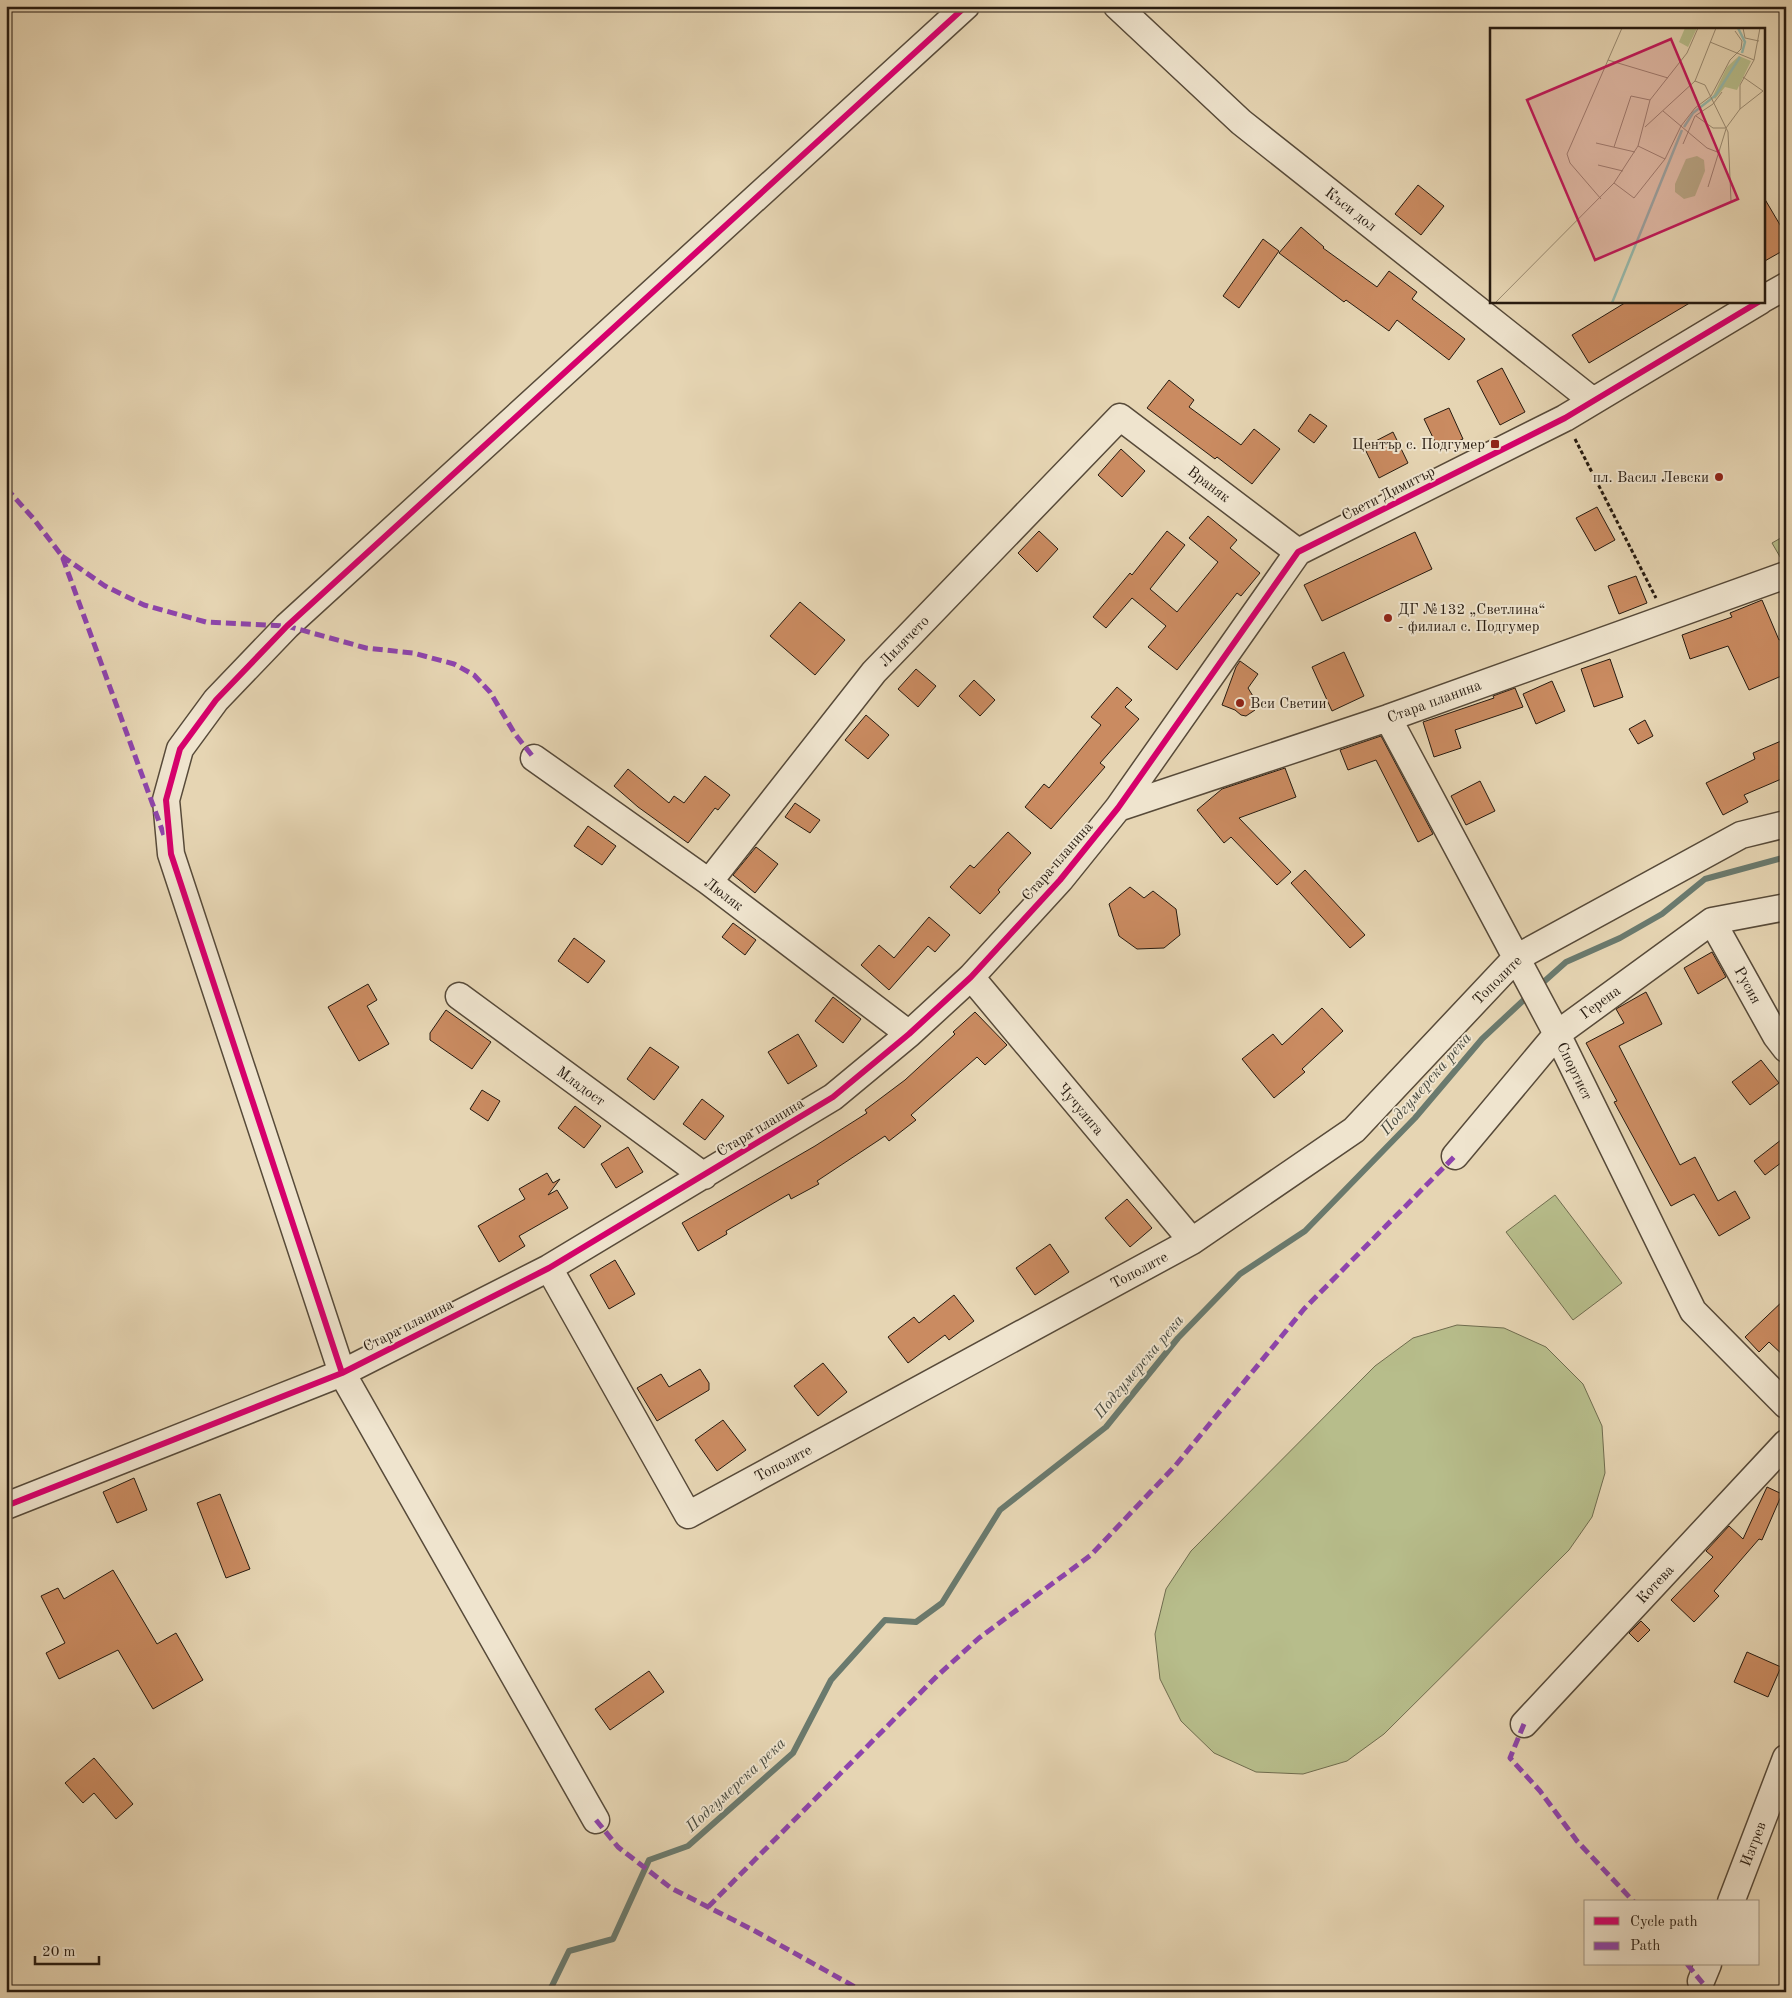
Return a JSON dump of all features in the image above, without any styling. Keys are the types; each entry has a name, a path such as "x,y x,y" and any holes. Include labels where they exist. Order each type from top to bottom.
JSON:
{"street":[{"path":"596,1820 342,1373 171,854 166,800 180,749 216,700 287,626 966,6"},
{"name":"Къси дол","path":"1117,6 1241,122 1593,401"},
{"path":"1764,298 1786,286"},
{"name":"Свети Димитър","path":"1118,808 1298,552 1564,418 1758,302"},
{"name":"Враняк","path":"1120,416 1298,552"},
{"name":"Лилячето","path":"709,882 874,672 1120,416"},
{"name":"Стара планина","path":"6,1506 342,1373 548,1268 833,1098 910,1034 971,977 1060,880 1118,808 1388,718 1786,575"},
{"name":"Спортист","path":"1388,718 1557,1034 1693,1311 1786,1406"},
{"name":"Люляк","path":"534,758 709,882 910,1034"},
{"name":"Тополите","path":"548,1268 688,1514 1192,1241 1354,1130 1516,958 1742,835 1786,824"},
{"name":"Герена","path":"1455,1156 1557,1034 1712,921 1786,907"},
{"name":"Русия","path":"1712,921 1776,1036 1786,1049"},
{"name":"Чучулига","path":"971,977 1192,1241"},
{"name":"Младост","path":"459,996 704,1176"},
{"name":"Котева","path":"1524,1724 1786,1443"},
{"name":"Изгрев","path":"1732,1900 1786,1758"}],"path":[{"path":"1564,418 1666,617"}],"green space":[{"path":"1786,535 1786,560 1783,562 1772,543"},
{"path":"1555,1195 1622,1283 1573,1320 1506,1232"},
{"path":"1457,1325 1504,1328 1546,1347 1583,1384 1602,1426 1605,1473 1592,1517 1569,1550 1384,1734 1347,1761 1303,1774 1256,1772 1214,1753 1181,1721 1160,1679 1155,1634 1166,1589 1191,1551 1375,1366 1413,1338"}],"building":[{"path":"1418,185 1444,206 1421,235 1395,214"},
{"path":"1764,198 1786,235 1786,249 1764,261"},
{"path":"1301,227 1323,248 1377,287 1389,271 1417,292 1412,299 1465,339 1449,360 1397,320 1389,331 1346,300 1344,302 1279,253"},
{"path":"1263,239 1279,251 1239,308 1223,296"},
{"path":"1626,302 1691,302 1589,363 1572,335"},
{"path":"1502,368 1525,412 1500,425 1477,381"},
{"path":"1169,380 1194,400 1189,407 1241,445 1254,429 1280,449 1252,484 1147,408"},
{"path":"1449,408 1463,439 1439,450 1424,419"},
{"path":"1310,414 1327,426 1314,443 1298,431"},
{"path":"1393,432 1408,463 1379,478 1364,447"},
{"path":"1121,449 1145,471 1122,497 1098,475"},
{"path":"1597,507 1615,540 1595,551 1576,518"},
{"path":"1208,516 1237,540 1230,548 1260,573 1241,596 1237,593 1177,670 1148,647 1166,626 1132,598 1106,628 1093,617 1130,573 1132,575 1167,531 1185,545 1150,589 1177,612 1218,562 1189,538"},
{"path":"1039,531 1058,549 1037,572 1018,553"},
{"path":"1415,532 1432,569 1322,621 1304,585"},
{"path":"1636,576 1647,603 1619,614 1608,586"},
{"path":"1762,600 1779,640 1786,637 1786,674 1749,690 1728,646 1690,659 1682,635 1732,617 1730,613"},
{"path":"800,602 845,640 815,675 770,636"},
{"path":"1344,652 1364,696 1332,711 1312,667"},
{"path":"1610,659 1623,697 1594,707 1581,669"},
{"path":"1240,661 1258,674 1248,688 1256,701 1255,710 1246,716 1222,705"},
{"path":"916,669 936,686 918,707 898,689"},
{"path":"974,680 995,700 980,716 959,696"},
{"path":"1552,681 1565,711 1536,724 1523,694"},
{"path":"1117,687 1132,700 1125,707 1139,719 1100,763 1105,767 1051,829 1025,807 1044,784 1049,788 1101,725 1091,717"},
{"path":"1515,688 1523,707 1455,730 1461,748 1434,757 1423,722 1494,698 1493,696"},
{"path":"866,715 889,735 868,759 845,740"},
{"path":"1645,720 1653,736 1638,744 1629,729"},
{"path":"1381,736 1433,834 1418,842 1376,760 1348,770 1340,750"},
{"path":"1781,741 1786,751 1786,777 1744,795 1748,802 1723,815 1706,783 1755,759 1753,753"},
{"path":"1285,768 1296,797 1239,818 1291,872 1277,885 1231,837 1224,843 1197,810 1222,789"},
{"path":"628,769 669,803 674,796 684,803 705,776 730,795 718,810 715,808 688,843 638,807 614,786"},
{"path":"1480,781 1495,811 1466,825 1451,796"},
{"path":"795,803 820,820 810,833 785,817"},
{"path":"588,826 616,846 602,865 574,846"},
{"path":"1008,832 1031,853 998,890 1000,892 980,914 950,887 970,865 974,868"},
{"path":"756,847 778,864 755,893 733,875"},
{"path":"1305,870 1365,935 1350,948 1291,883"},
{"path":"1130,887 1144,898 1153,891 1176,909 1180,935 1164,948 1137,949 1119,936 1109,904"},
{"path":"929,917 950,935 935,952 928,946 889,990 861,965 879,945 894,958"},
{"path":"733,923 756,940 745,955 722,937"},
{"path":"574,938 605,961 588,983 558,961"},
{"path":"1712,952 1726,977 1698,994 1684,968"},
{"path":"368,984 377,1000 367,1006 389,1044 359,1061 328,1007"},
{"path":"1646,992 1662,1024 1619,1046 1680,1165 1695,1157 1718,1201 1735,1191 1750,1218 1719,1236 1694,1194 1671,1206 1614,1102 1617,1101 1586,1043 1624,1023 1616,1009"},
{"path":"833,997 861,1019 843,1043 815,1021"},
{"path":"1322,1008 1343,1031 1302,1069 1305,1072 1274,1098 1242,1059 1273,1034 1282,1045"},
{"path":"446,1010 491,1042 472,1069 430,1040 430,1033"},
{"path":"975,1012 1007,1045 985,1065 977,1057 911,1115 916,1120 889,1141 885,1136 817,1181 819,1184 791,1199 789,1194 726,1231 727,1234 698,1251 682,1223 815,1146 867,1113 865,1110 905,1080 955,1034 953,1032"},
{"path":"798,1034 817,1066 788,1084 768,1052"},
{"path":"650,1047 679,1067 654,1100 627,1079"},
{"path":"1761,1060 1779,1083 1750,1105 1732,1082"},
{"path":"482,1090 500,1101 488,1121 470,1109"},
{"path":"702,1099 724,1116 705,1140 683,1124"},
{"path":"575,1106 601,1126 584,1148 558,1128"},
{"path":"1786,1136 1786,1159 1765,1175 1754,1161"},
{"path":"628,1147 643,1172 616,1188 601,1164"},
{"path":"547,1173 553,1183 560,1179 548,1195 557,1190 568,1208 519,1236 525,1246 499,1262 478,1226 525,1199 519,1189"},
{"path":"1127,1199 1152,1228 1130,1247 1105,1218"},
{"path":"1050,1244 1069,1272 1035,1295 1016,1268"},
{"path":"615,1260 635,1294 609,1309 590,1275"},
{"path":"954,1295 974,1321 949,1340 945,1335 908,1363 888,1337 914,1317 919,1323"},
{"path":"1786,1298 1786,1358 1769,1342 1759,1352 1745,1337"},
{"path":"823,1363 847,1392 818,1416 794,1386"},
{"path":"700,1369 709,1383 709,1390 657,1421 637,1388 661,1374 669,1387"},
{"path":"723,1420 746,1450 717,1471 695,1440"},
{"path":"134,1478 147,1510 117,1523 103,1492"},
{"path":"1767,1487 1782,1494 1762,1540 1759,1539 1714,1591 1719,1596 1694,1622 1671,1600 1713,1557 1706,1551 1729,1526 1743,1539"},
{"path":"220,1494 250,1569 226,1578 197,1503"},
{"path":"113,1570 157,1644 176,1633 203,1680 153,1709 118,1650 59,1679 46,1653 65,1643 41,1596 58,1588 64,1599"},
{"path":"1641,1621 1650,1630 1638,1642 1629,1633"},
{"path":"1747,1652 1781,1667 1768,1697 1734,1682"},
{"path":"649,1671 664,1692 610,1730 595,1709"},
{"path":"94,1758 133,1804 116,1819 94,1793 83,1803 65,1783"}],"waterway":[{"name":"Подгумерска река","path":"1538,987 1566,962 1620,938 1662,914 1705,879 1786,857"},
{"name":"Подгумерска река","path":"549,1992 569,1951 613,1939 649,1860 688,1846 793,1753 831,1680 885,1620 916,1622 942,1603 1000,1510 1106,1427 1178,1338 1240,1274 1305,1231 1415,1118 1482,1039 1529,995"}],"marked path":[{"path":"6,488 33,518 62,556 165,838"},
{"path":"62,556 105,586 144,605 206,622 287,626 366,648 413,653 454,664 474,675 490,692 515,734 534,758"},
{"path":"708,1907 937,1676 979,1638 1091,1555 1175,1466 1304,1309 1455,1156"},
{"path":"1524,1724 1510,1758 1540,1791 1577,1841 1632,1900"},
{"path":"596,1820 618,1847 671,1888 755,1931 864,1992"},
{"path":"1689,1966 1710,1992"}],"cycle path":[{"path":"342,1373 171,854 166,800 180,749 216,700 287,626 966,6"},
{"path":"6,1506 342,1373 549,1268 833,1097 909,1034 971,977 1060,880 1118,808 1298,552 1565,418 1758,302"}],"place":[{"name":"Център с. Подгумер","path":"1495,444"},
{"name":"пл. Васил Левски","path":"1719,477"},
{"name":"ДГ №132 „Светлина“ - филиал с. Подгумер","path":"1388,618"},
{"name":"Вси Светии","path":"1240,703"}]}
